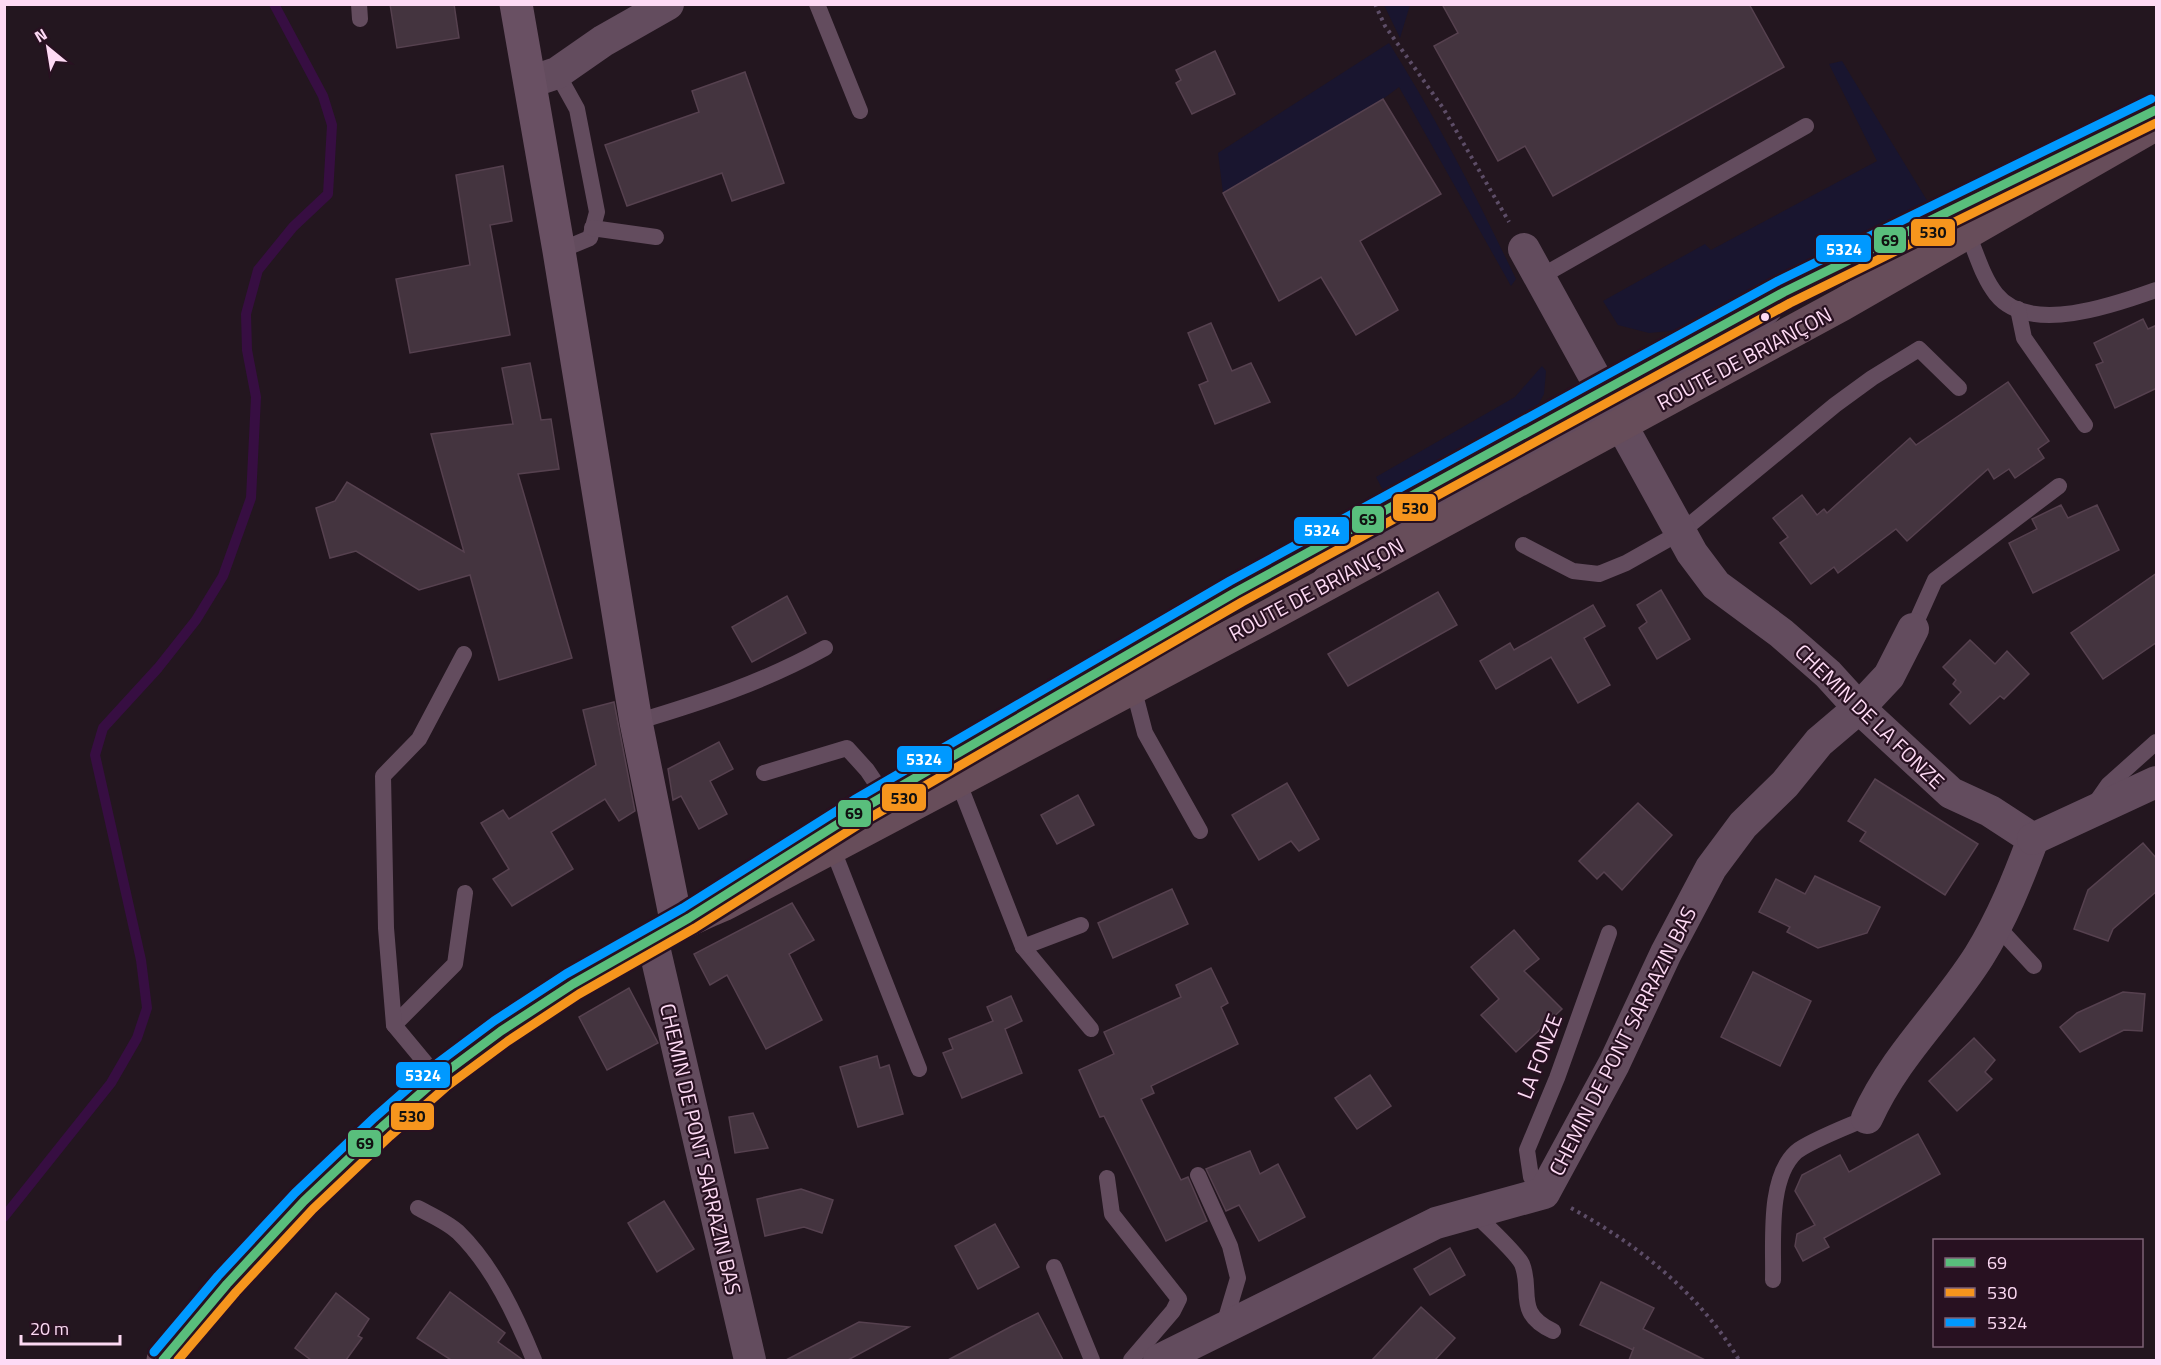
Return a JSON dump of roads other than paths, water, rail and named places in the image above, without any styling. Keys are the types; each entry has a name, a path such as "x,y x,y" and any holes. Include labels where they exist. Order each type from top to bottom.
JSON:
{"main road":[{"name":"ROUTE DE BRIANÇON","path":"1127,674 1236,592 1613,408 1843,304 1962,220 2157,110"},
{"name":"ROUTE DE BRIANÇON","path":"163,1360 227,1284 304,1201 438,1078 501,1031 672,927 1127,674 1322,587 1613,408 1784,292 1962,220 2157,124"}],"street":[{"path":"516,4 544,77 559,251 672,927"},
{"path":"544,77 668,4"},
{"name":"CHEMIN DE LA FONZE","path":"1524,249 1681,532 1716,585 1782,633 1828,674 1859,708 1951,793 1990,811 2033,839"},
{"name":"CHEMIN DE PONT SARRAZIN BAS","path":"1159,1360 1436,1223 1544,1193 1614,1064 1666,953 1711,868 1743,825 1785,784 1819,742 1859,708 1889,676 1913,629"},
{"path":"1867,1118 1894,1067 1978,957 2008,902 2033,839 2157,782"},
{"name":"CHEMIN DE PONT SARRAZIN BAS","path":"672,927 750,1360"}],"lane":[{"path":"817,4 860,111"},
{"path":"544,77 577,109 597,212 590,238 559,251"},
{"path":"1540,277 1806,126"},
{"path":"1962,220 1982,270 1997,296 2018,309 2040,316 2105,308 2157,290"},
{"path":"592,228 656,237"},
{"path":"2018,309 2024,338 2085,425"},
{"path":"1523,545 1573,571 1599,574 1626,563 1681,532 1835,405 1872,378 1919,349 1959,388"},
{"path":"1913,629 1935,580 2059,486"},
{"path":"636,722 722,697 790,667 825,648"},
{"path":"438,1078 394,1025 386,928 383,776 419,739 464,654"},
{"path":"1127,674 1145,733 1200,831"},
{"path":"2086,815 2108,785 2157,742"},
{"path":"764,773 847,748 867,770 889,805"},
{"path":"952,770 1023,947 1091,1029"},
{"path":"828,840 919,1069"},
{"path":"394,1025 455,964 465,893"},
{"path":"1023,947 1081,925"},
{"path":"1996,925 2034,966"},
{"name":"LA FONZE","path":"1544,1193 1531,1177 1527,1150 1557,1078 1609,933"},
{"path":"1773,1280 1775,1195 1788,1162 1798,1150 1867,1118"},
{"path":"1198,1175 1230,1246 1238,1278 1222,1329"},
{"path":"1107,1178 1112,1214 1179,1299 1173,1311 1131,1360"},
{"path":"418,1208 457,1231 488,1270 520,1328 534,1360"},
{"path":"1474,1213 1522,1263 1526,1303 1540,1325 1553,1331"},
{"path":"1054,1268 1092,1360"}],"waterway":[{"path":"4,1217 111,1083 137,1038 147,1008 141,960 95,755 103,728 158,668 196,620 223,576 251,498 256,397 247,350 246,314 258,270 293,227 328,194 332,125 323,96 274,4"}]}
